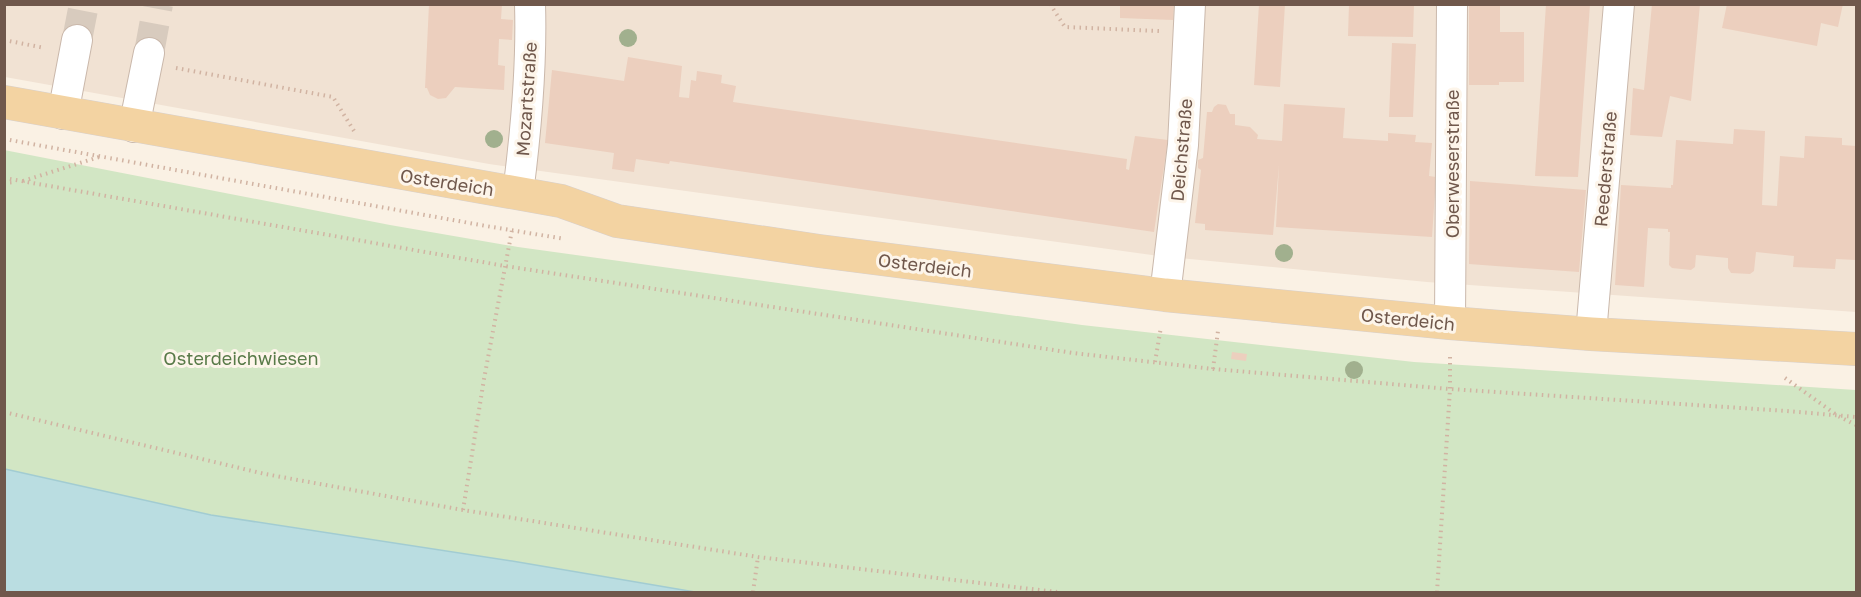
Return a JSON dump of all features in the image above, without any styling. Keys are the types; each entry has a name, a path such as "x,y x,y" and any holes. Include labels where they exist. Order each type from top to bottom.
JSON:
{"main road":[{"name":"Osterdeich","path":"4,102 134,127 561,201 617,221 853,256 1163,309 1450,338 1591,334 1857,349"}],"street":[{"name":"Mozartstraße","path":"518,193 530,50 530,4"},
{"name":"Oberweserstraße","path":"1450,338 1452,4"},
{"name":"Reederstraße","path":"1591,334 1619,4"},
{"name":"Deichstraße","path":"1163,309 1183,145 1189,19"},
{"path":"63,114 77,40"},
{"path":"134,127 148,58"}],"path":[{"path":"1050,4 1065,27 1189,19"},
{"path":"148,58 333,97 353,129 368,168"},
{"path":"4,139 540,235"},
{"path":"4,183 20,181 99,157"},
{"path":"4,178 506,266 1073,352 1214,369 1450,389 1857,417"},
{"path":"463,510 484,379 512,231"},
{"path":"1155,362 1163,309"},
{"path":"1214,369 1217,333"},
{"path":"1437,592 1450,389 1450,338"},
{"path":"1780,374 1838,416 1857,426"},
{"path":"4,412 265,474 463,510 758,557 1057,592"},
{"path":"753,592 758,557"}],"shaded area":[{"path":"4,5 1856,5 1856,312 1427,282 1159,256 489,164 5,77"}],"green space":[{"name":"Osterdeichwiesen","path":"4,150 390,225 518,247 1082,325 1414,362 1856,390 1856,592 695,592 512,561 211,515 5,469"}],"water":[{"path":"5,469 211,515 512,561 695,592 5,592"}],"building":[{"path":"429,4 502,4 501,19 513,20 512,40 499,39 498,65 505,66 504,90 455,87 446,98 438,99 430,95 425,88"},
{"path":"1120,4 1174,4 1173,20 1120,18"},
{"path":"1259,4 1285,4 1280,87 1254,85"},
{"path":"1349,4 1414,4 1413,37 1348,36"},
{"path":"1469,4 1500,4 1500,32 1524,32 1524,82 1469,85"},
{"path":"1546,4 1590,4 1578,177 1535,176"},
{"path":"1652,4 1700,4 1691,101 1670,96 1662,137 1630,135 1633,88 1644,90"},
{"path":"1727,4 1843,4 1838,27 1821,23 1817,46 1722,28"},
{"path":"1392,43 1416,44 1413,117 1389,117"},
{"path":"628,57 682,66 679,97 689,98 691,80 696,81 697,71 722,75 721,83 736,86 733,102 1127,159 1126,169 1129,170 1135,136 1168,140 1154,232 670,161 669,164 636,159 634,172 612,169 614,153 545,143 552,70 624,81"},
{"path":"1218,104 1226,105 1230,114 1235,114 1235,125 1250,127 1258,135 1257,139 1282,141 1284,104 1345,108 1343,138 1388,141 1388,133 1416,135 1415,142 1432,143 1429,176 1436,177 1432,237 1276,227 1279,165 1273,235 1205,230 1205,224 1195,223 1201,170 1198,168 1198,160 1203,158 1207,112 1212,112"},
{"path":"1734,129 1765,131 1762,205 1777,206 1780,156 1804,158 1805,136 1842,138 1842,145 1856,146 1856,260 1836,259 1835,269 1793,267 1794,256 1756,252 1754,271 1750,274 1731,273 1728,268 1728,258 1696,255 1695,267 1691,270 1672,268 1669,265 1670,232 1668,229 1648,228 1644,287 1615,285 1621,185 1671,188 1676,140 1733,144"},
{"path":"1470,181 1586,190 1579,272 1469,264"},
{"path":"1232,352 1247,354 1246,361 1231,359"}],"tunnel":[{"path":"77,40 84,4"},
{"path":"149,53 158,4"}]}
